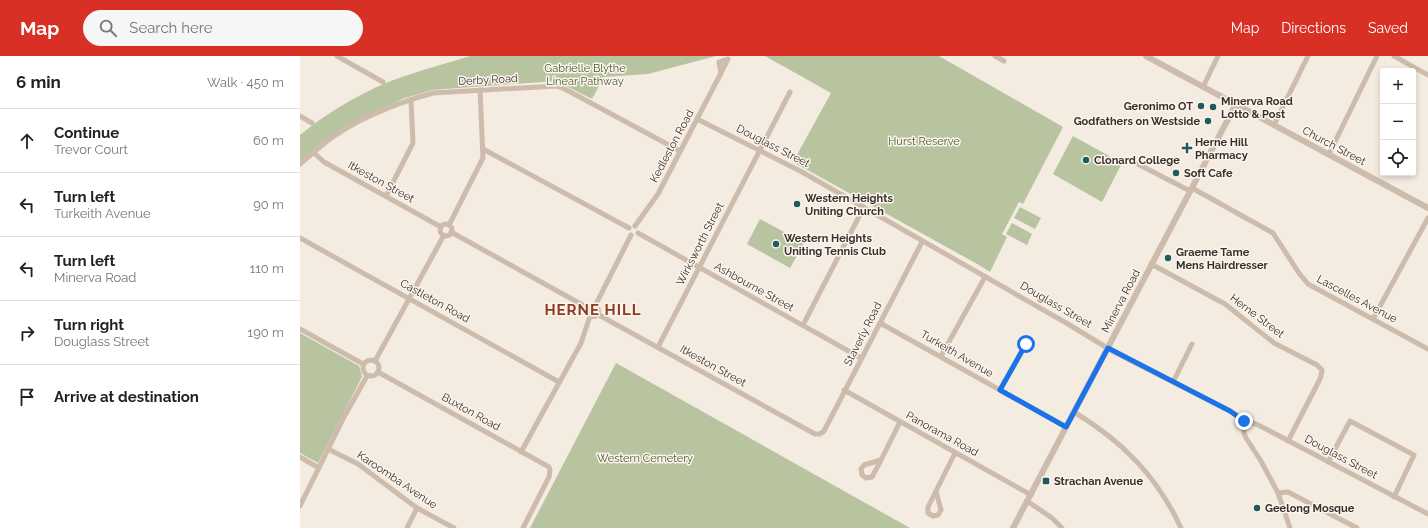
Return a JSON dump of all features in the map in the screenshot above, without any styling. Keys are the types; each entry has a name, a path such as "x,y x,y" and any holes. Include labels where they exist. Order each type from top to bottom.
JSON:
{"street":[{"path":"337,56 384,82"},
{"path":"995,56 1004,61"},
{"name":"Church Street","path":"1146,56 1428,208"},
{"path":"1203,87 1218,56"},
{"path":"1274,125 1308,56"},
{"path":"1329,154 1377,56"},
{"path":"1394,56 1428,75"},
{"name":"Kedleston Road","path":"635,226 658,194 721,73"},
{"name":"Derby Road","path":"300,164 332,138 360,121 404,102 432,93 561,87 680,151"},
{"path":"449,224 483,158 480,90"},
{"name":"Wirksworth Street","path":"658,347 790,92"},
{"path":"386,196 413,143 410,100"},
{"name":"Minerva Road","path":"1013,528 1236,104"},
{"path":"300,116 312,123"},
{"name":"Douglass Street","path":"697,119 760,150 864,207 922,242 985,276 1108,348 1230,411 1244,421 1260,426 1428,514"},
{"path":"483,149 629,228 633,226 638,228 638,233 636,235 631,235"},
{"name":"Itkeston Street","path":"314,152 324,162 441,227"},
{"name":"Lascelles Avenue","path":"1130,160 1191,189 1273,233 1306,283 1428,349"},
{"path":"803,326 864,207"},
{"path":"1373,319 1428,218"},
{"path":"444,235 441,232 441,227 444,224 449,224"},
{"path":"449,224 452,227 451,232"},
{"path":"629,228 628,231 631,235"},
{"path":"444,235 449,235 451,232"},
{"path":"451,232 588,308"},
{"name":"Ashbourne Street","path":"638,233 861,358"},
{"path":"375,361 444,235"},
{"path":"595,306 631,235"},
{"name":"Castleton Road","path":"300,238 559,382"},
{"name":"Staverly Road","path":"820,434 824,431 922,242"},
{"name":"Herne Street","path":"1151,264 1225,304 1274,343 1311,362 1322,370 1319,382 1288,441"},
{"path":"941,356 985,276"},
{"path":"588,308 592,305 595,306"},
{"path":"590,316 597,314 598,308 595,306"},
{"path":"521,452 581,343 590,316 588,313 588,308"},
{"name":"Itkeston Street","path":"597,314 815,434 820,434"},
{"name":"Turkeith Avenue","path":"880,323 1066,427"},
{"path":"300,329 363,364"},
{"path":"1000,390 1026,344"},
{"path":"1173,382 1192,344"},
{"path":"367,376 362,369 363,364 366,361 375,361"},
{"path":"367,376 374,375 378,372 378,364 375,361"},
{"name":"Buxton Road","path":"378,372 546,465 550,470 548,480 523,528"},
{"path":"300,506 328,449 367,376"},
{"name":"Panorama Road","path":"844,390 1031,495"},
{"path":"1074,412 1095,425 1128,452 1164,496 1181,528"},
{"path":"1244,421 1244,433 1246,438 1261,461 1278,493 1290,528"},
{"path":"1328,462 1350,421 1414,455 1394,497"},
{"path":"881,460 900,422"},
{"name":"Karoomba Avenue","path":"328,449 358,464 417,508 454,528"},
{"path":"936,491 955,453"},
{"path":"300,457 319,468"},
{"path":"1278,493 1288,492 1357,528"},
{"path":"1027,501 1052,518 1062,528"},
{"path":"407,528 417,508"}],"green space":[{"name":"Gabrielle Blythe Linear Pathway","path":"470,56 716,56 648,74 604,77 592,99 556,81 432,90 402,99 359,121 321,143 300,161 300,135 341,106 396,79"},
{"name":"Hurst Reserve","path":"765,56 939,56 1063,127 1023,204 1019,202 1002,234 1007,237 990,272 793,162 831,93"},
{"path":"1073,136 1122,163 1102,202 1053,174"},
{"path":"1020,207 1041,218 1035,229 1014,218"},
{"name":"Western Heights Uniting Tennis Club","path":"760,219 804,243 790,268 747,244"},
{"path":"1012,223 1032,234 1027,245 1006,234"},
{"path":"300,333 359,366 362,377 318,463 300,453"},
{"name":"Western Cemetery","path":"616,363 910,528 530,528"}],"place":[{"name":"Geronimo OT","path":"1201,106"},
{"name":"Minerva Road Lotto & Post","path":"1213,107"},
{"name":"Godfathers on Westside","path":"1208,121"},
{"name":"Herne Hill Pharmacy","path":"1187,148"},
{"name":"Clonard College","path":"1086,160"},
{"name":"Soft Cafe","path":"1176,173"},
{"name":"Western Heights Uniting Church","path":"797,204"},
{"name":"Western Heights Uniting Tennis Club","path":"776,244"},
{"name":"Graeme Tame Mens Hairdresser","path":"1168,258"},
{"name":"Strachan Avenue","path":"1046,481"},
{"name":"Geelong Mosque","path":"1257,508"}],"district":[{"name":"HERNE HILL","path":"593,310"}],"route":[{"path":"1026,344 1000,390 1066,427 1108,348 1230,411 1244,421"}]}
